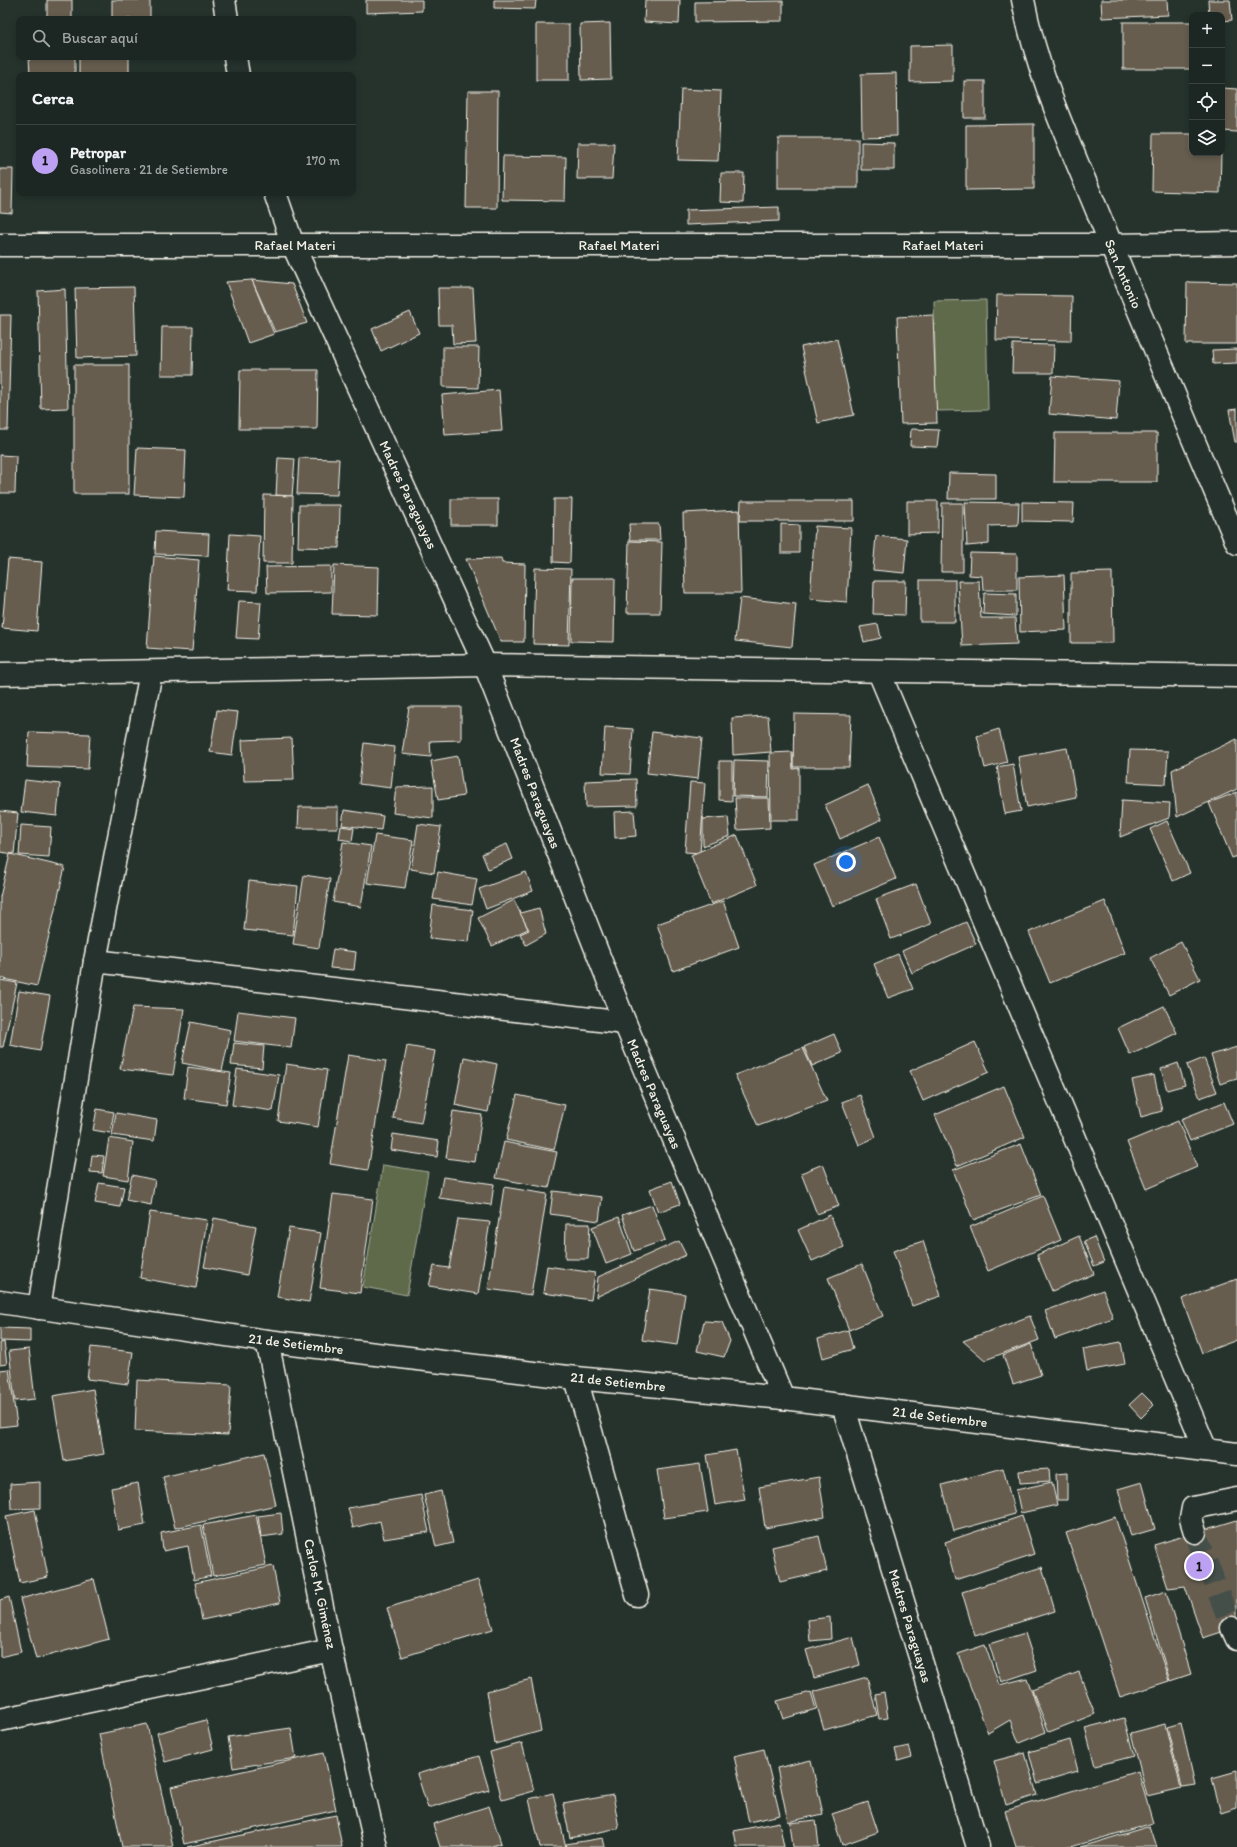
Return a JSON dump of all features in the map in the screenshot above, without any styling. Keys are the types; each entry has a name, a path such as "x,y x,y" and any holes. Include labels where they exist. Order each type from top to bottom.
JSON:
{"street":[{"path":"224,0 227,16"},
{"name":"San Antonio","path":"1023,0 1028,26 1044,80 1111,245 1237,543"},
{"path":"236,60 238,72"},
{"name":"Madres Paraguayas","path":"276,196 293,245 485,665 625,1023 783,1398"},
{"name":"Rafael Materi","path":"0,245 1237,244"},
{"path":"0,674 485,665 879,672 1237,676"},
{"path":"39,1308 95,961 152,672"},
{"path":"879,672 1206,1450"},
{"path":"95,961 625,1023"},
{"name":"21 de Setiembre","path":"0,1302 267,1341 576,1378 783,1398 1237,1454"},
{"name":"Carlos M. Giménez","path":"267,1341 331,1650 376,1847"},
{"path":"576,1378 637,1595"},
{"name":"Madres Paraguayas","path":"843,1405 978,1847"},
{"path":"1194,1532 1190,1519 1193,1508 1237,1499"},
{"path":"0,1720 331,1650"}],"green space":[{"path":"986,300 988,410 936,411 934,301"},
{"path":"383,1165 428,1172 407,1295 363,1287"}],"building":[{"path":"47,0 72,0 72,16 47,16"},
{"path":"112,0 150,0 150,16 112,16"},
{"path":"366,0 422,0 422,11 366,13"},
{"path":"494,0 536,0 535,9 494,8"},
{"path":"645,0 680,0 679,24 644,22"},
{"path":"1101,0 1167,0 1168,15 1102,18"},
{"path":"1208,0 1230,0 1232,20 1225,21 1225,12 1209,12"},
{"path":"783,1 783,21 695,22 695,2"},
{"path":"1123,22 1189,22 1189,69 1123,69"},
{"path":"610,23 611,79 581,80 580,24"},
{"path":"536,24 569,24 569,80 536,80"},
{"path":"953,45 953,81 910,82 910,46"},
{"path":"29,60 75,60 75,72 30,72"},
{"path":"79,60 129,60 129,72 79,72"},
{"path":"896,73 897,136 862,137 861,74"},
{"path":"964,81 985,81 985,118 964,118"},
{"path":"1225,88 1237,89 1237,132 1225,131"},
{"path":"681,89 721,91 718,161 678,160"},
{"path":"468,91 498,91 497,208 466,208"},
{"path":"1034,124 1034,189 966,190 966,125"},
{"path":"1153,134 1189,134 1189,156 1221,156 1220,193 1152,191"},
{"path":"778,138 858,138 858,188 778,188"},
{"path":"861,142 894,143 894,170 861,170"},
{"path":"578,143 614,143 612,179 577,179"},
{"path":"503,156 566,157 565,201 502,200"},
{"path":"0,169 13,169 12,213 0,212"},
{"path":"721,173 744,173 743,203 720,202"},
{"path":"779,207 779,221 686,225 686,210"},
{"path":"252,280 274,334 248,343 226,282"},
{"path":"252,280 292,284 307,323 275,332"},
{"path":"1187,282 1237,283 1237,344 1186,344"},
{"path":"134,287 136,356 77,358 75,288"},
{"path":"438,288 473,288 476,343 453,344 452,325 439,325"},
{"path":"65,289 68,408 41,409 38,291"},
{"path":"997,295 1072,296 1071,341 996,340"},
{"path":"410,312 419,333 381,351 372,329"},
{"path":"0,315 11,315 8,430 0,430"},
{"path":"933,315 937,423 901,424 897,317"},
{"path":"162,327 193,327 192,375 161,375"},
{"path":"837,339 854,415 818,423 801,347"},
{"path":"1013,344 1054,345 1053,373 1012,373"},
{"path":"443,347 479,347 478,388 443,387"},
{"path":"1237,349 1237,363 1213,364 1212,350"},
{"path":"74,365 129,365 129,494 74,494"},
{"path":"240,370 318,370 317,429 239,429"},
{"path":"1052,376 1119,381 1116,420 1049,414"},
{"path":"499,390 502,431 445,435 442,395"},
{"path":"1237,409 1237,442 1235,442 1229,410"},
{"path":"911,429 939,430 937,447 910,446"},
{"path":"1055,433 1157,433 1157,482 1054,482"},
{"path":"137,448 186,450 184,497 134,495"},
{"path":"0,455 16,456 15,493 0,493"},
{"path":"278,458 295,459 292,496 276,495"},
{"path":"299,458 339,459 337,495 297,494"},
{"path":"949,473 996,474 996,499 948,499"},
{"path":"264,495 293,496 292,563 263,563"},
{"path":"451,499 498,499 498,525 451,525"},
{"path":"554,499 572,499 570,563 553,562"},
{"path":"741,501 854,501 854,521 740,521"},
{"path":"907,501 938,501 938,533 907,534"},
{"path":"965,502 1019,503 1018,525 989,526 989,544 967,546"},
{"path":"1022,502 1074,503 1073,522 1022,521"},
{"path":"942,503 963,503 963,572 941,572"},
{"path":"299,505 340,505 339,548 298,547"},
{"path":"739,510 741,593 685,593 683,513"},
{"path":"629,524 659,524 660,540 630,540"},
{"path":"781,524 799,525 799,553 781,553"},
{"path":"815,526 851,528 847,602 810,599"},
{"path":"156,531 209,534 208,556 155,554"},
{"path":"230,534 260,536 257,591 227,590"},
{"path":"876,536 907,539 904,573 873,570"},
{"path":"629,541 662,542 660,613 627,613"},
{"path":"970,553 1017,554 1017,590 983,590 982,576 969,575"},
{"path":"154,556 199,560 192,651 147,648"},
{"path":"501,558 502,563 525,564 524,642 501,642 466,559"},
{"path":"8,559 42,562 37,631 2,628"},
{"path":"334,565 379,567 378,615 332,614"},
{"path":"331,566 331,592 267,593 266,567"},
{"path":"535,568 571,569 569,645 533,644"},
{"path":"1112,572 1113,643 1071,643 1071,573"},
{"path":"1064,575 1066,630 1020,632 1019,577"},
{"path":"572,578 615,578 614,642 571,641"},
{"path":"920,580 955,580 955,622 920,622"},
{"path":"874,581 906,581 905,615 873,614"},
{"path":"958,581 979,581 981,618 1015,618 1017,644 962,646"},
{"path":"984,593 1016,594 1016,616 983,614"},
{"path":"740,598 796,604 792,647 735,641"},
{"path":"239,601 261,602 258,639 236,638"},
{"path":"878,624 881,638 864,642 860,627"},
{"path":"409,707 461,707 461,740 430,741 431,757 402,754"},
{"path":"217,710 238,712 232,755 210,752"},
{"path":"794,714 851,715 849,767 793,767"},
{"path":"768,716 771,752 733,755 732,718"},
{"path":"605,727 633,729 630,774 602,773"},
{"path":"999,729 1007,762 985,768 977,736"},
{"path":"29,732 90,734 88,769 27,767"},
{"path":"652,732 702,738 698,779 647,773"},
{"path":"292,738 294,780 244,781 242,740"},
{"path":"1237,739 1237,789 1177,817 1172,770"},
{"path":"364,743 395,747 391,788 359,784"},
{"path":"1067,748 1076,797 1027,807 1018,757"},
{"path":"1130,750 1168,751 1166,784 1128,782"},
{"path":"792,752 793,769 799,768 799,820 771,820 770,753"},
{"path":"458,756 464,796 438,800 431,761"},
{"path":"734,760 769,761 768,797 733,796"},
{"path":"719,761 732,761 732,801 719,800"},
{"path":"1013,764 1021,811 1005,814 997,767"},
{"path":"636,779 637,806 586,807 585,781"},
{"path":"25,780 60,784 57,816 21,812"},
{"path":"690,782 705,783 700,853 685,852"},
{"path":"868,785 882,819 840,839 825,805"},
{"path":"433,786 433,818 393,813 396,787"},
{"path":"1237,792 1237,856 1232,858 1209,803"},
{"path":"735,798 769,798 770,828 737,830"},
{"path":"1122,800 1170,803 1169,818 1120,837"},
{"path":"299,807 338,807 338,828 298,828"},
{"path":"344,810 383,816 381,830 342,825"},
{"path":"0,811 18,813 14,854 0,852"},
{"path":"634,811 636,836 615,838 614,812"},
{"path":"728,817 730,836 703,846 703,819"},
{"path":"1167,821 1190,873 1173,881 1150,829"},
{"path":"418,824 441,827 434,873 411,869"},
{"path":"21,825 51,827 49,857 19,855"},
{"path":"341,826 354,828 352,841 339,839"},
{"path":"375,835 413,840 405,888 367,883"},
{"path":"737,835 757,885 711,904 691,855"},
{"path":"879,837 896,879 832,906 814,865"},
{"path":"343,842 371,846 361,907 333,902"},
{"path":"507,844 513,859 488,869 482,854"},
{"path":"10,854 65,867 37,986 0,978 0,897"},
{"path":"438,872 477,879 472,905 433,899"},
{"path":"526,872 533,891 486,909 479,889"},
{"path":"304,875 330,879 319,948 293,944"},
{"path":"249,881 298,886 293,935 244,930"},
{"path":"916,884 931,924 891,939 876,899"},
{"path":"514,900 528,929 492,946 478,918"},
{"path":"723,901 739,947 673,971 657,924"},
{"path":"1105,901 1125,953 1050,983 1029,932"},
{"path":"433,905 473,910 469,942 429,938"},
{"path":"539,908 546,934 526,945 520,934 529,930 520,913"},
{"path":"966,922 976,944 912,973 902,951"},
{"path":"1181,942 1200,979 1169,995 1150,958"},
{"path":"333,949 356,952 354,970 330,968"},
{"path":"898,954 913,989 888,998 874,964"},
{"path":"0,980 17,983 3,1047 0,1047"},
{"path":"19,991 50,996 40,1051 10,1045"},
{"path":"1164,1006 1177,1033 1130,1055 1118,1028"},
{"path":"133,1007 184,1009 173,1075 120,1069"},
{"path":"238,1011 295,1018 291,1048 234,1041"},
{"path":"191,1022 231,1030 222,1071 182,1063"},
{"path":"834,1034 842,1053 812,1066 804,1047"},
{"path":"975,1042 989,1072 923,1101 910,1071"},
{"path":"234,1043 264,1046 262,1068 231,1065"},
{"path":"407,1046 435,1051 421,1123 393,1118"},
{"path":"1237,1047 1237,1079 1220,1084 1211,1055"},
{"path":"803,1048 827,1101 758,1126 735,1075"},
{"path":"348,1055 386,1061 368,1170 330,1164"},
{"path":"464,1057 497,1064 488,1112 455,1105"},
{"path":"1204,1058 1217,1092 1200,1098 1187,1065"},
{"path":"1178,1063 1185,1085 1167,1090 1161,1069"},
{"path":"286,1064 327,1070 318,1127 278,1121"},
{"path":"188,1067 231,1073 226,1104 184,1098"},
{"path":"237,1069 279,1075 273,1111 232,1105"},
{"path":"1154,1075 1162,1111 1141,1117 1132,1080"},
{"path":"1004,1086 1025,1137 957,1166 935,1115"},
{"path":"517,1095 565,1105 554,1150 506,1140"},
{"path":"860,1095 876,1137 859,1145 842,1102"},
{"path":"1224,1102 1233,1124 1190,1141 1181,1119"},
{"path":"97,1109 114,1112 110,1133 93,1130"},
{"path":"453,1111 482,1115 475,1162 446,1158"},
{"path":"116,1113 157,1120 154,1141 112,1135"},
{"path":"1178,1121 1197,1167 1146,1189 1127,1142"},
{"path":"393,1134 439,1141 437,1157 391,1150"},
{"path":"109,1138 133,1142 128,1180 103,1176"},
{"path":"504,1142 557,1152 549,1188 496,1178"},
{"path":"1021,1144 1041,1195 973,1220 953,1170"},
{"path":"92,1155 104,1156 102,1173 90,1172"},
{"path":"823,1164 839,1206 817,1214 801,1173"},
{"path":"132,1175 155,1180 151,1205 126,1200"},
{"path":"443,1177 494,1184 491,1205 439,1198"},
{"path":"672,1181 680,1204 658,1212 650,1189"},
{"path":"99,1183 124,1187 120,1207 95,1203"},
{"path":"504,1187 547,1194 531,1295 488,1289"},
{"path":"553,1191 602,1197 599,1221 550,1214"},
{"path":"333,1194 373,1199 360,1293 320,1288"},
{"path":"1043,1196 1061,1240 988,1271 970,1227"},
{"path":"652,1205 665,1240 634,1251 622,1215"},
{"path":"150,1212 207,1220 196,1288 140,1278"},
{"path":"830,1215 844,1247 812,1261 798,1230"},
{"path":"619,1217 632,1254 606,1264 592,1227"},
{"path":"214,1218 256,1226 247,1275 204,1267"},
{"path":"458,1219 490,1222 478,1294 429,1286 434,1266 449,1268"},
{"path":"566,1224 590,1224 588,1259 565,1259"},
{"path":"289,1228 321,1233 309,1302 277,1297"},
{"path":"1079,1236 1094,1274 1052,1291 1037,1255"},
{"path":"1094,1237 1104,1262 1094,1266 1084,1241"},
{"path":"679,1241 686,1255 596,1297 598,1277"},
{"path":"923,1241 941,1296 912,1306 893,1251"},
{"path":"862,1264 883,1316 849,1330 828,1278"},
{"path":"547,1266 595,1273 591,1300 543,1293"},
{"path":"1237,1279 1237,1340 1202,1353 1182,1299"},
{"path":"650,1289 685,1294 677,1345 642,1340"},
{"path":"1103,1290 1113,1318 1055,1339 1045,1311"},
{"path":"1030,1316 1039,1340 985,1360 963,1341"},
{"path":"704,1321 722,1322 730,1341 724,1357 697,1351"},
{"path":"0,1328 30,1329 30,1342 0,1341"},
{"path":"848,1330 853,1349 823,1358 818,1339"},
{"path":"4,1342 7,1364 0,1365 0,1343"},
{"path":"1121,1342 1125,1364 1087,1371 1083,1349"},
{"path":"1031,1344 1041,1375 1013,1384 1003,1355"},
{"path":"91,1347 133,1352 128,1384 87,1379"},
{"path":"29,1349 35,1399 15,1401 9,1351"},
{"path":"9,1369 17,1425 0,1427 0,1370"},
{"path":"137,1380 231,1385 228,1435 135,1431"},
{"path":"93,1389 104,1454 64,1461 53,1396"},
{"path":"1142,1393 1154,1405 1141,1418 1129,1405"},
{"path":"736,1450 745,1500 715,1505 707,1455"},
{"path":"264,1453 276,1505 175,1528 163,1477"},
{"path":"700,1464 708,1512 664,1518 657,1470"},
{"path":"1003,1468 1015,1514 954,1531 942,1485"},
{"path":"1049,1469 1050,1481 1020,1483 1019,1471"},
{"path":"1067,1473 1067,1500 1057,1500 1056,1474"},
{"path":"819,1477 825,1517 765,1528 759,1487"},
{"path":"40,1482 40,1508 11,1509 10,1484"},
{"path":"1052,1482 1057,1505 1021,1513 1016,1490"},
{"path":"1142,1482 1155,1529 1131,1536 1118,1489"},
{"path":"138,1483 145,1525 118,1530 111,1488"},
{"path":"441,1491 453,1543 436,1547 424,1495"},
{"path":"421,1495 429,1532 384,1539 380,1521 353,1528 348,1508"},
{"path":"35,1510 48,1577 20,1583 6,1516"},
{"path":"281,1513 283,1534 261,1537 258,1516"},
{"path":"256,1515 266,1565 213,1576 203,1525"},
{"path":"1022,1516 1034,1554 955,1580 945,1542"},
{"path":"1115,1517 1169,1681 1120,1697 1066,1533"},
{"path":"1237,1520 1237,1627 1203,1638 1185,1586 1168,1588 1154,1545"},
{"path":"201,1525 211,1576 194,1580 188,1546 163,1551 161,1533"},
{"path":"819,1536 827,1571 780,1582 772,1547"},
{"path":"273,1566 280,1603 202,1620 195,1583"},
{"path":"1042,1567 1055,1611 975,1636 962,1592"},
{"path":"94,1579 109,1639 36,1659 20,1599"},
{"path":"478,1580 493,1629 402,1657 387,1608"},
{"path":"1166,1591 1191,1674 1170,1681 1145,1598"},
{"path":"9,1597 21,1652 0,1657 0,1600"},
{"path":"830,1617 831,1639 810,1641 808,1620"},
{"path":"1025,1633 1037,1670 1001,1682 989,1644"},
{"path":"853,1637 860,1665 814,1678 806,1650"},
{"path":"985,1645 999,1685 1027,1678 1046,1732 1019,1743 1010,1720 988,1733 958,1654"},
{"path":"1079,1672 1095,1714 1049,1732 1032,1690"},
{"path":"867,1677 877,1715 824,1730 813,1692"},
{"path":"531,1679 541,1731 495,1744 487,1691"},
{"path":"811,1692 816,1709 783,1719 777,1701"},
{"path":"884,1692 888,1718 879,1719 875,1694"},
{"path":"1124,1718 1134,1756 1095,1766 1085,1728"},
{"path":"206,1720 213,1749 165,1762 157,1733"},
{"path":"1181,1723 1195,1785 1182,1787 1167,1727"},
{"path":"147,1724 173,1847 122,1847 99,1734"},
{"path":"1165,1724 1181,1788 1147,1796 1131,1733"},
{"path":"291,1728 296,1758 233,1768 228,1737"},
{"path":"1070,1740 1078,1771 1037,1783 1029,1752"},
{"path":"522,1743 534,1791 502,1800 490,1752"},
{"path":"909,1746 912,1757 898,1761 895,1749"},
{"path":"764,1749 780,1815 749,1822 734,1756"},
{"path":"324,1753 336,1810 184,1844 171,1787"},
{"path":"1025,1753 1037,1795 1006,1805 994,1761"},
{"path":"479,1756 489,1790 428,1808 417,1774"},
{"path":"811,1760 823,1814 788,1822 777,1768"},
{"path":"1138,1771 1153,1823 1071,1847 1016,1847 1005,1811"},
{"path":"1237,1771 1237,1808 1221,1813 1212,1778"},
{"path":"553,1793 566,1847 540,1847 529,1799"},
{"path":"613,1795 619,1828 570,1838 563,1804"},
{"path":"868,1802 878,1832 842,1845 832,1814"},
{"path":"489,1806 501,1843 489,1847 440,1847 433,1824"},
{"path":"336,1815 342,1847 187,1847"},
{"path":"816,1820 819,1847 793,1847 790,1823"},
{"path":"779,1822 784,1847 737,1847 734,1831"},
{"path":"1150,1826 1157,1847 1081,1847"},
{"path":"603,1838 605,1847 567,1847 566,1844"}],"tunnel":[{"path":"1195,1532 1232,1628"}],"place":[{"name":"Petropar","path":"1199,1566"}]}
